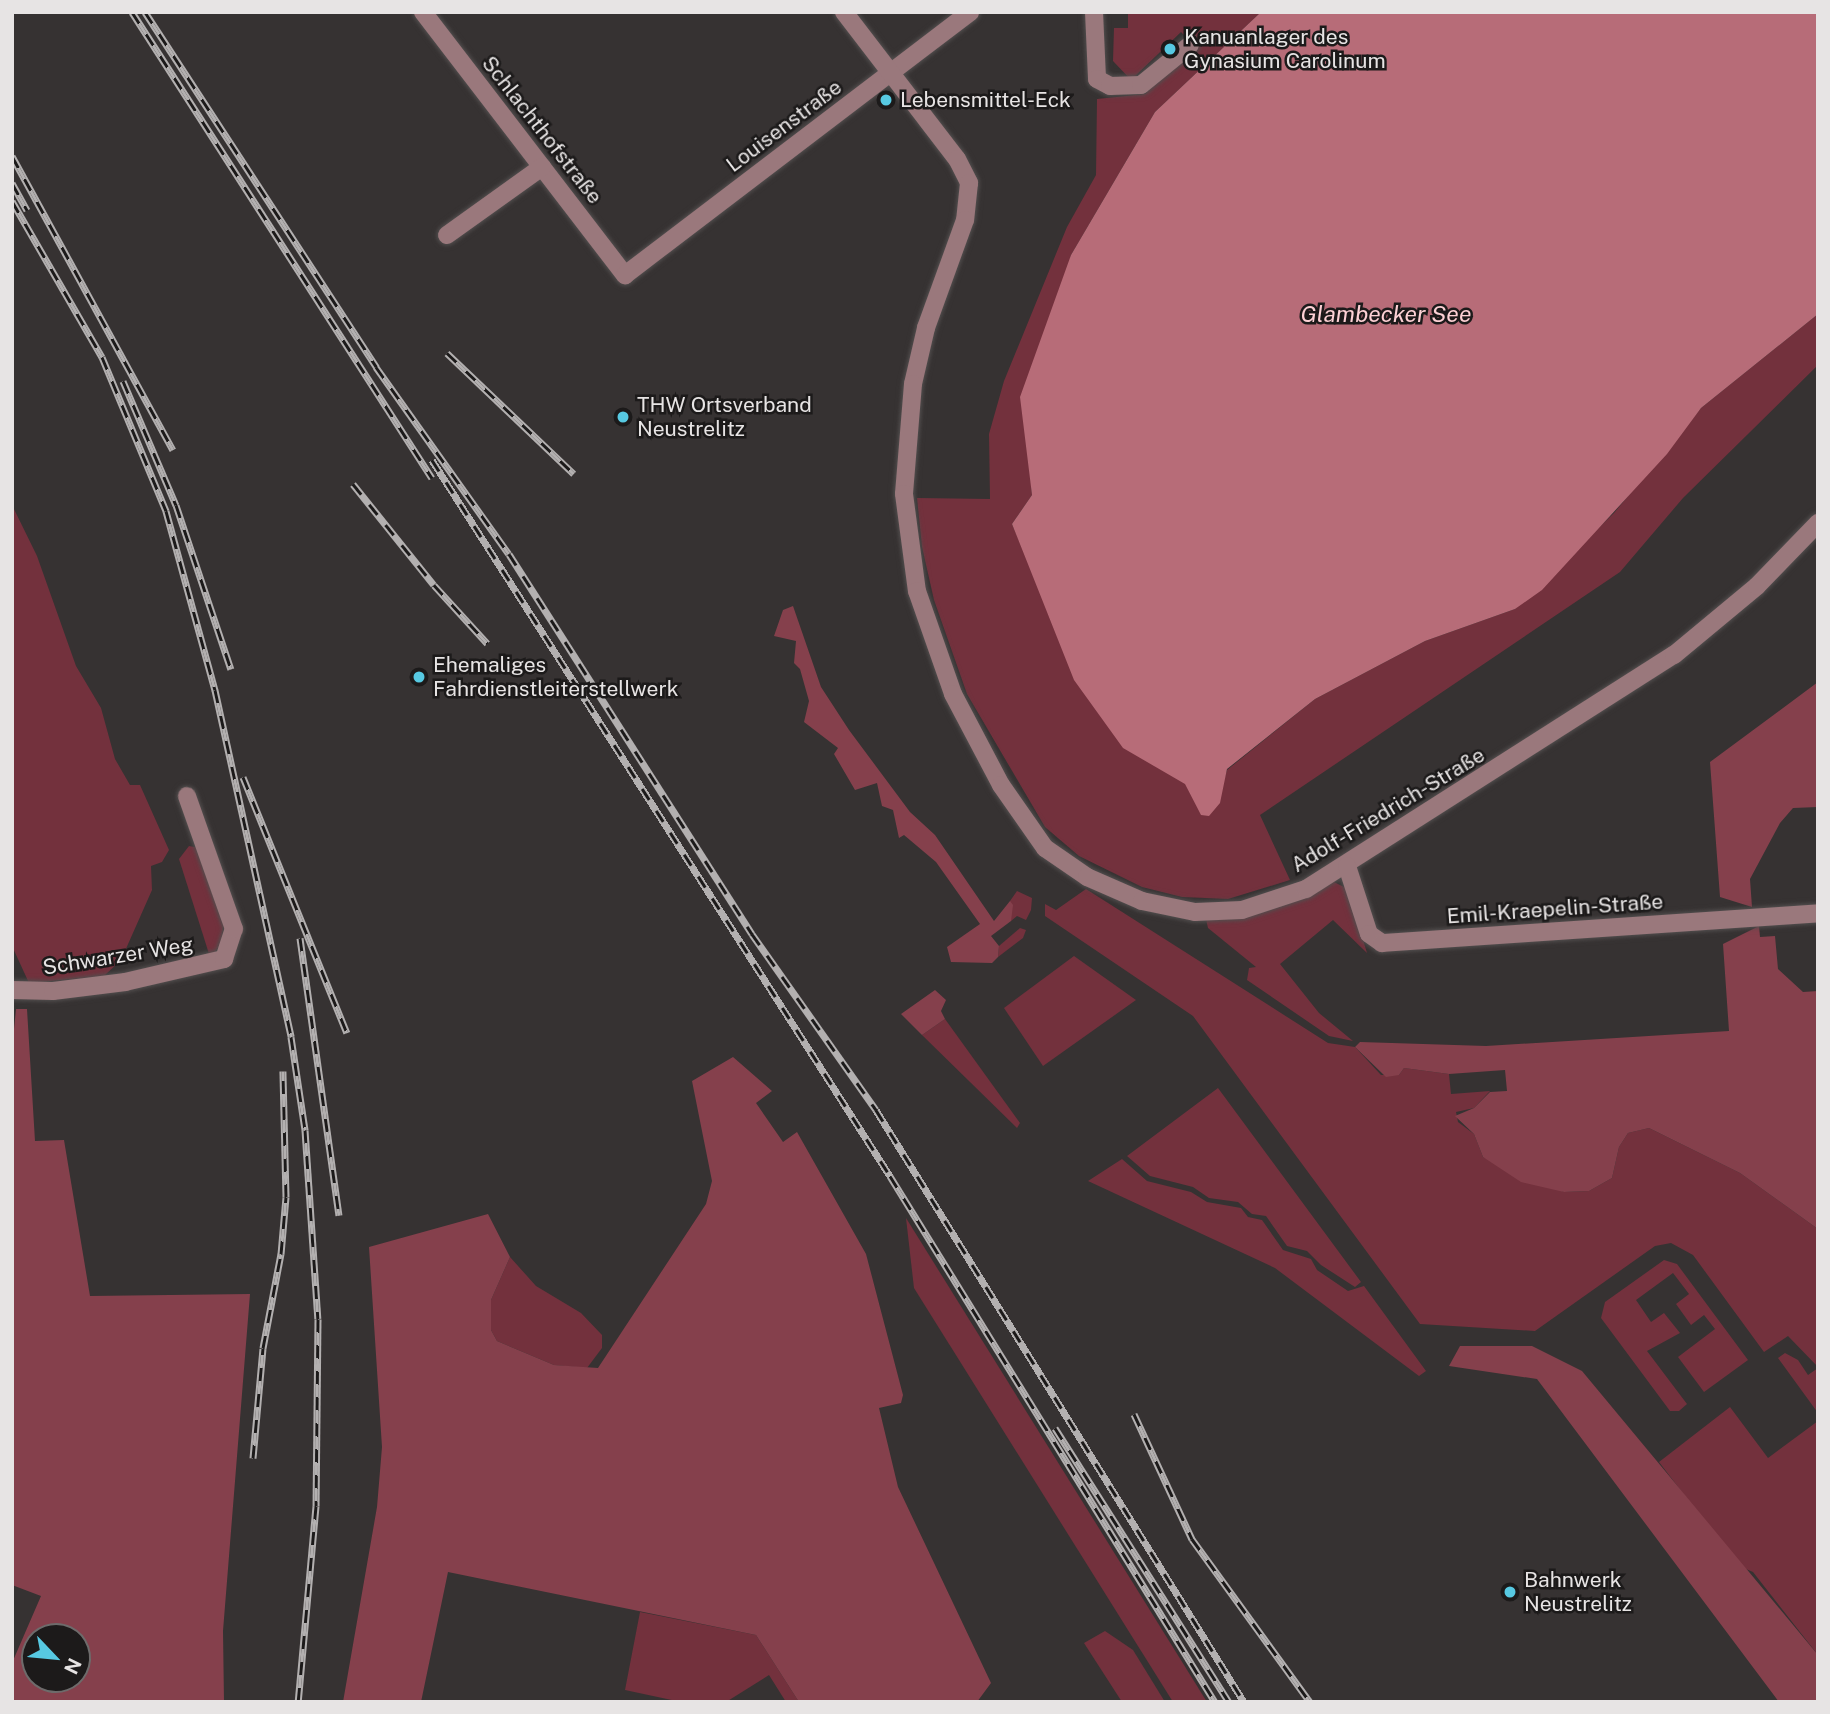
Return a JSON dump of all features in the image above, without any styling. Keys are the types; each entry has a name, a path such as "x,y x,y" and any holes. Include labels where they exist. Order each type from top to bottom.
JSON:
{"street":[{"name":"Schlachthofstraße","path":"423,12 625,275"},
{"name":"Adolf-Friedrich-Straße","path":"844,12 957,159 969,183 965,220 918,355 904,494 909,551 928,626 953,694 1001,785 1051,854 1100,883 1164,907 1220,912 1262,906 1347,866 1674,655 1757,586 1818,523"},
{"name":"Louisenstraße","path":"625,275 970,12"},
{"path":"1094,12 1097,79 1110,86 1141,85 1190,45"},
{"path":"447,235 542,167"},
{"name":"Schwarzer Weg","path":"12,990 53,991 125,982 224,959 234,929 187,796"},
{"name":"Emil-Kraepelin-Straße","path":"1347,866 1369,934 1382,943 1818,913"}],"shaded area":[{"path":"1128,12 1261,12 1155,112 1071,255 1029,457 1032,495 1012,524 1047,604 1167,771 1186,784 1198,808 1220,793 1227,770 1315,699 1425,641 1515,609 1614,513 1701,408 1818,314 1818,365 1683,498 1620,572 1260,815 1290,880 1228,899 1182,897 1142,887 1079,856 1045,827 967,694 934,600 922,547 917,498 990,499 989,434 1004,381 1067,227 1096,175 1097,99 1145,94 1195,46 1181,32 1131,80 1113,61 1114,28 1128,28"},
{"path":"12,505 37,556 76,666 101,708 115,759 130,785 140,785 169,850 162,862 151,866 152,890 121,960 104,976 29,983 12,946"},
{"path":"793,606 821,687 849,730 910,812 935,835 994,921 1010,901 1013,905 1011,921 991,936 999,946 998,957 992,963 951,962 947,947 980,924 936,862 904,835 899,838 893,810 882,806 877,783 855,790 834,754 838,748 804,722 809,701 800,669 794,663 796,641 774,636 783,610"},
{"path":"1818,682 1818,807 1793,808 1780,823 1750,879 1752,907 1720,897 1710,762"},
{"path":"189,846 200,848 224,925 220,946 210,957 179,859"},
{"path":"1334,882 1348,889 1367,953 1333,920 1280,964 1319,1013 1353,1041 1329,1036 1247,980 1249,968 1256,967 1208,928 1206,919"},
{"path":"1086,889 1328,1043 1355,1047 1381,1075 1399,1075 1404,1068 1449,1074 1451,1094 1490,1091 1474,1108 1456,1112 1458,1122 1474,1134 1483,1157 1564,1192 1589,1191 1612,1178 1619,1147 1628,1133 1649,1128 1740,1173 1818,1229 1818,1367 1788,1336 1764,1352 1693,1255 1671,1243 1655,1246 1535,1331 1420,1324 1193,1016 1045,916 1045,904 1056,910"},
{"path":"1017,891 1032,898 1031,910 1026,920 1017,916 1011,921 1010,901"},
{"path":"1759,926 1760,937 1775,936 1778,969 1803,992 1818,991 1818,1229 1740,1173 1649,1128 1628,1133 1619,1147 1612,1178 1589,1191 1564,1192 1521,1182 1483,1157 1474,1134 1455,1116 1474,1108 1490,1092 1507,1091 1505,1070 1449,1074 1404,1068 1399,1075 1386,1077 1355,1047 1360,1042 1486,1046 1729,1031 1723,944"},
{"path":"1020,928 1026,930 1023,938 998,957 999,946"},
{"path":"1074,956 1136,1000 1043,1066 1004,1008"},
{"path":"935,990 946,1000 941,1011 945,1019 922,1035 901,1014"},
{"path":"16,1009 27,1009 35,1141 64,1140 90,1296 250,1294 223,1631 224,1702 12,1702 12,1663 21,1642 21,1693 91,1693 91,1623 29,1623 41,1596 12,1585 12,1049"},
{"path":"945,1019 1020,1123 1017,1128 922,1035"},
{"path":"733,1057 772,1091 756,1103 783,1142 797,1132 866,1254 903,1395 901,1403 879,1408 898,1487 991,1683 977,1702 799,1702 756,1635 448,1572 421,1702 343,1702 377,1507 382,1447 369,1247 488,1214 510,1257 491,1300 491,1330 497,1341 554,1365 598,1368 706,1204 712,1181 692,1081"},
{"path":"1218,1088 1361,1282 1355,1287 1321,1265 1307,1251 1287,1246 1266,1216 1252,1214 1238,1202 1209,1198 1193,1187 1150,1176 1127,1156"},
{"path":"1122,1159 1147,1181 1191,1192 1207,1202 1241,1208 1248,1217 1262,1220 1283,1250 1311,1259 1317,1270 1348,1291 1364,1286 1426,1371 1419,1376 1275,1268 1088,1181"},
{"path":"906,1218 1207,1702 1173,1702 914,1288"},
{"path":"510,1257 536,1286 581,1313 602,1335 602,1348 587,1368 554,1365 497,1341 491,1330 491,1300"},
{"path":"1664,1260 1677,1264 1748,1360 1704,1392 1678,1357 1715,1329 1704,1315 1691,1325 1676,1304 1689,1294 1673,1273 1636,1300 1651,1322 1664,1313 1680,1333 1647,1351 1687,1404 1679,1411 1670,1411 1601,1318 1605,1302"},
{"path":"1460,1346 1532,1346 1582,1371 1818,1655 1818,1702 1779,1702 1537,1379 1449,1366"},
{"path":"1785,1353 1798,1360 1808,1375 1818,1368 1818,1413 1778,1358"},
{"path":"1730,1407 1768,1458 1818,1421 1818,1655 1753,1572 1739,1566 1659,1462"},
{"path":"640,1612 756,1635 799,1702 786,1702 769,1675 726,1702 681,1702 625,1690"},
{"path":"1105,1631 1133,1650 1165,1702 1122,1702 1084,1643"}],"water":[{"name":"Glambecker See","path":"1261,12 1818,12 1818,314 1701,408 1667,454 1542,590 1515,609 1425,641 1315,699 1227,769 1220,803 1209,816 1201,815 1185,784 1123,748 1074,680 1012,524 1032,495 1020,397 1071,255 1155,112"}],"railway":[{"path":"132,12 432,478"},
{"path":"145,12 376,367 509,554 752,934 876,1110 1244,1702"},
{"path":"12,156 173,450"},
{"path":"12,183 27,210"},
{"path":"12,201 102,357 166,511 215,690 291,1037 305,1130 318,1319 316,1506 298,1702"},
{"path":"447,353 574,474"},
{"path":"123,381 176,505 231,669"},
{"path":"432,460 890,1176 1215,1702"},
{"path":"353,484 434,585 487,643"},
{"path":"243,777 347,1033"},
{"path":"300,938 339,1215"},
{"path":"253,1458 263,1348 281,1254 286,1197 283,1071"},
{"path":"1134,1414 1192,1539 1310,1702"},
{"path":"1055,1428 1229,1702"}],"place":[{"name":"Kanuanlager des Gynasium Carolinum","path":"1170,49"},
{"name":"Lebensmittel-Eck","path":"886,100"},
{"name":"THW Ortsverband Neustrelitz","path":"623,417"},
{"name":"Ehemaliges Fahrdienstleiterstellwerk","path":"419,677"},
{"name":"Bahnwerk Neustrelitz","path":"1510,1592"}]}
